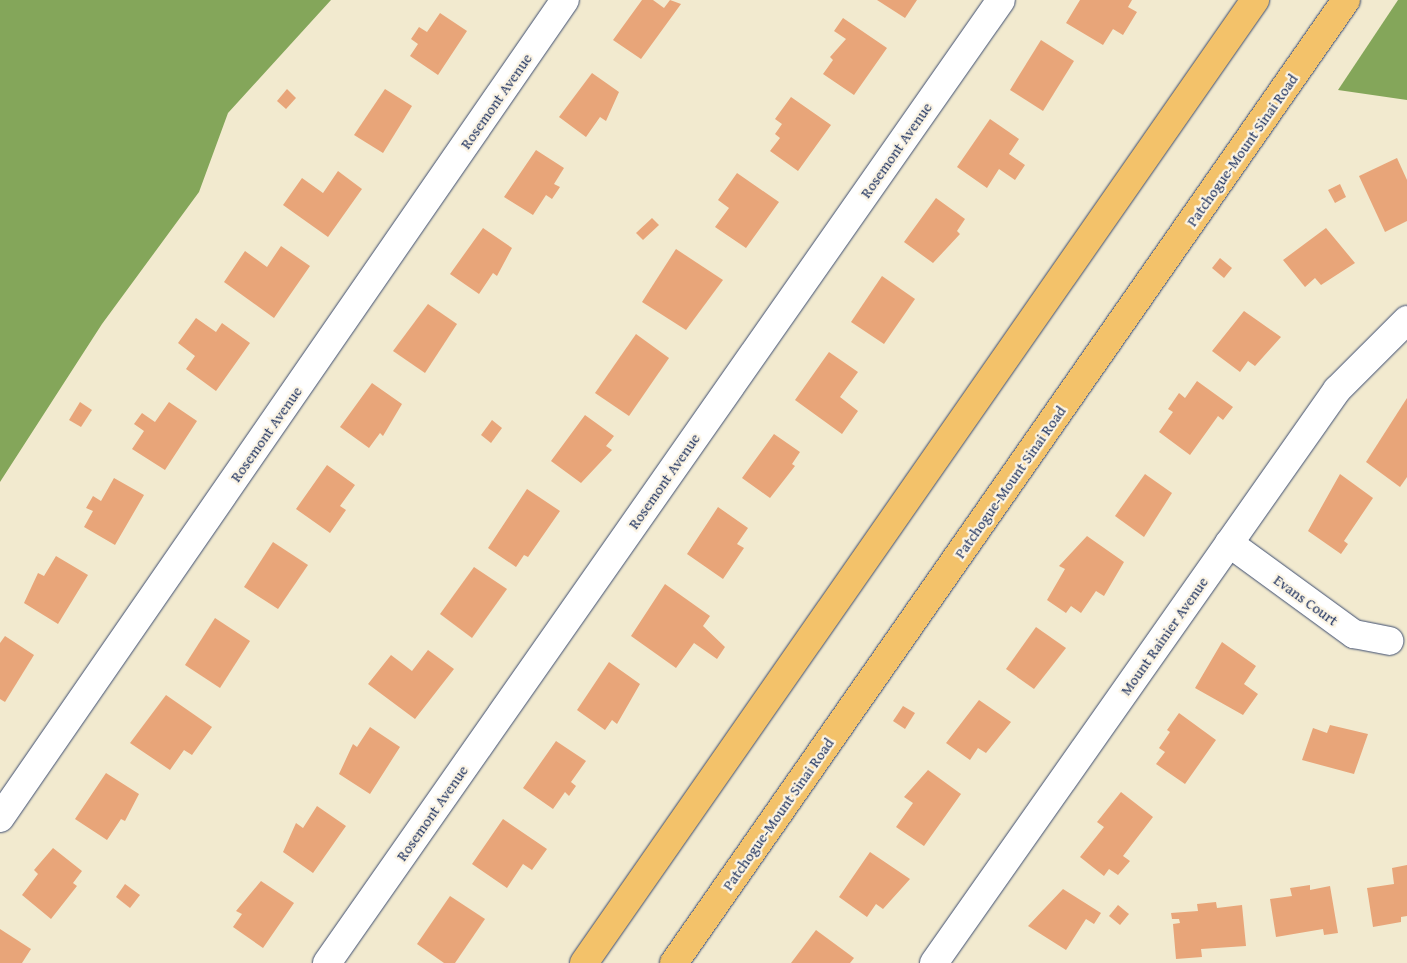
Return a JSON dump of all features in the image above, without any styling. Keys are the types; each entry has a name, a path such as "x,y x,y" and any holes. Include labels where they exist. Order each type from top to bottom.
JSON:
{"highway":[{"path":"1146,157 1232,0"},
{"path":"584,963 1255,0"},
{"name":"Patchogue-Mount Sinai Road","path":"674,963 1344,6"}],"street":[{"name":"Rosemont Avenue","path":"0,818 565,0"},
{"name":"Rosemont Avenue","path":"327,963 1001,0"},
{"name":"Mount Rainier Avenue","path":"937,962 1228,543 1337,390 1407,320"},
{"name":"Evans Court","path":"1228,543 1354,634 1389,641"}],"green space":[{"path":"0,0 331,0 228,113 199,192 102,324 0,482"},
{"path":"1398,0 1407,0 1407,100 1338,90"}],"building":[{"path":"642,0 653,0 664,8 670,0 681,4 641,59 613,40"},
{"path":"877,0 917,0 905,18"},
{"path":"1080,0 1132,0 1128,7 1137,12 1123,35 1113,29 1103,45 1066,23"},
{"path":"440,13 467,31 438,75 410,56 418,44 411,39 419,27 427,32"},
{"path":"843,18 887,48 854,95 823,74 833,60 830,57 846,39 834,31"},
{"path":"1041,40 1074,61 1043,111 1010,90"},
{"path":"592,73 619,92 606,121 600,117 586,137 559,117"},
{"path":"287,89 296,98 286,109 277,101"},
{"path":"385,89 412,106 383,153 354,135"},
{"path":"791,97 831,125 798,171 770,151 780,138 775,134 782,124 775,119"},
{"path":"990,119 1019,139 1009,154 1025,165 1015,180 999,169 987,188 957,167"},
{"path":"536,150 564,168 554,184 560,187 552,199 546,195 533,215 504,197"},
{"path":"1397,158 1407,180 1407,221 1385,232 1359,176"},
{"path":"338,171 362,189 328,237 283,205 302,178 323,193"},
{"path":"737,173 779,202 746,248 715,227 729,208 718,200"},
{"path":"1340,184 1346,197 1335,203 1328,190"},
{"path":"936,198 965,219 957,231 960,234 933,263 904,242"},
{"path":"652,218 659,225 643,240 636,233"},
{"path":"483,228 512,248 497,276 493,273 479,294 450,274"},
{"path":"1326,228 1355,263 1321,285 1315,278 1305,287 1283,260"},
{"path":"281,246 310,266 274,318 224,282 245,251 267,267"},
{"path":"676,249 723,280 686,330 642,302"},
{"path":"1220,258 1232,268 1224,278 1212,268"},
{"path":"882,276 915,299 884,344 851,322"},
{"path":"428,304 457,324 425,373 393,351"},
{"path":"1244,311 1281,337 1255,366 1248,361 1240,372 1212,351"},
{"path":"196,318 216,332 222,323 250,343 216,391 186,369 195,356 178,343"},
{"path":"636,334 669,358 629,416 595,393"},
{"path":"829,352 858,372 840,397 858,411 842,434 795,400"},
{"path":"1197,381 1233,407 1223,420 1218,416 1190,455 1159,432 1173,412 1168,409 1179,393 1185,398"},
{"path":"372,383 402,404 383,436 380,433 369,448 340,427"},
{"path":"1407,398 1407,477 1400,487 1366,462"},
{"path":"80,402 92,410 81,427 69,420"},
{"path":"169,402 197,421 165,470 132,449 144,431 134,424 142,413 155,422"},
{"path":"585,415 614,436 606,446 612,450 581,483 551,461"},
{"path":"492,420 502,428 491,443 481,435"},
{"path":"774,434 800,452 792,464 795,466 770,498 742,478"},
{"path":"327,465 355,485 340,506 346,510 330,533 296,509"},
{"path":"1145,474 1172,493 1144,537 1115,516"},
{"path":"1340,474 1373,498 1344,541 1348,544 1341,554 1308,531"},
{"path":"114,478 144,495 115,545 84,527 93,511 86,508 93,496 101,501"},
{"path":"527,489 560,511 528,557 524,555 516,567 488,548"},
{"path":"718,507 748,528 737,544 744,548 723,579 687,554"},
{"path":"1087,536 1124,562 1104,596 1096,591 1081,613 1071,606 1066,613 1047,600 1065,569 1059,566"},
{"path":"273,542 308,565 278,609 244,587"},
{"path":"56,556 88,575 58,624 24,603 38,573 44,576"},
{"path":"474,567 507,589 472,638 440,614"},
{"path":"665,584 710,616 703,626 725,647 717,659 694,643 676,668 631,636"},
{"path":"215,618 250,641 220,688 185,665"},
{"path":"1036,627 1066,648 1034,689 1006,669"},
{"path":"5,636 34,655 5,702 0,699 0,643"},
{"path":"1222,642 1256,666 1244,684 1258,694 1243,715 1195,688"},
{"path":"428,650 454,669 415,719 368,684 391,655 412,671"},
{"path":"609,662 640,684 617,724 612,720 605,730 577,710"},
{"path":"166,695 212,727 192,755 184,750 170,770 130,743"},
{"path":"979,700 1011,722 986,753 978,748 970,760 946,743"},
{"path":"903,706 915,713 905,729 893,721"},
{"path":"1179,713 1216,740 1185,784 1156,764 1165,752 1159,748 1170,732 1167,730"},
{"path":"1330,725 1368,734 1354,774 1302,760 1313,728 1327,733"},
{"path":"370,727 400,747 370,794 339,774 353,744 357,747"},
{"path":"556,741 586,761 571,782 576,786 569,796 565,792 553,809 523,788"},
{"path":"928,770 961,794 924,846 896,827 913,803 904,797"},
{"path":"106,773 139,794 125,821 121,819 107,840 75,819"},
{"path":"1121,792 1153,817 1123,856 1130,861 1118,875 1109,869 1104,876 1080,857 1104,827 1097,822"},
{"path":"317,806 346,826 313,873 283,852 296,823 303,828"},
{"path":"503,819 547,849 532,870 523,864 507,888 472,864"},
{"path":"53,848 82,871 73,883 77,886 51,919 22,895 38,874 34,870"},
{"path":"870,852 910,879 883,909 876,904 867,917 839,897"},
{"path":"1407,865 1407,916 1401,917 1401,922 1373,927 1367,888 1394,884 1392,868"},
{"path":"261,881 294,903 263,948 233,927 242,914 236,911"},
{"path":"125,884 140,895 130,908 116,897"},
{"path":"1310,885 1310,890 1330,886 1338,933 1324,935 1323,929 1276,937 1270,899 1292,896 1290,888"},
{"path":"1063,889 1101,913 1094,924 1086,919 1066,950 1028,926"},
{"path":"450,896 485,919 455,963 444,963 417,944"},
{"path":"1216,902 1217,908 1242,905 1246,946 1201,949 1202,957 1176,959 1173,924 1180,923 1179,919 1172,919 1171,913 1198,911 1197,904"},
{"path":"1118,905 1129,914 1120,925 1109,916"},
{"path":"0,929 31,949 22,963 0,963"},
{"path":"816,930 854,958 850,963 791,963"}]}
